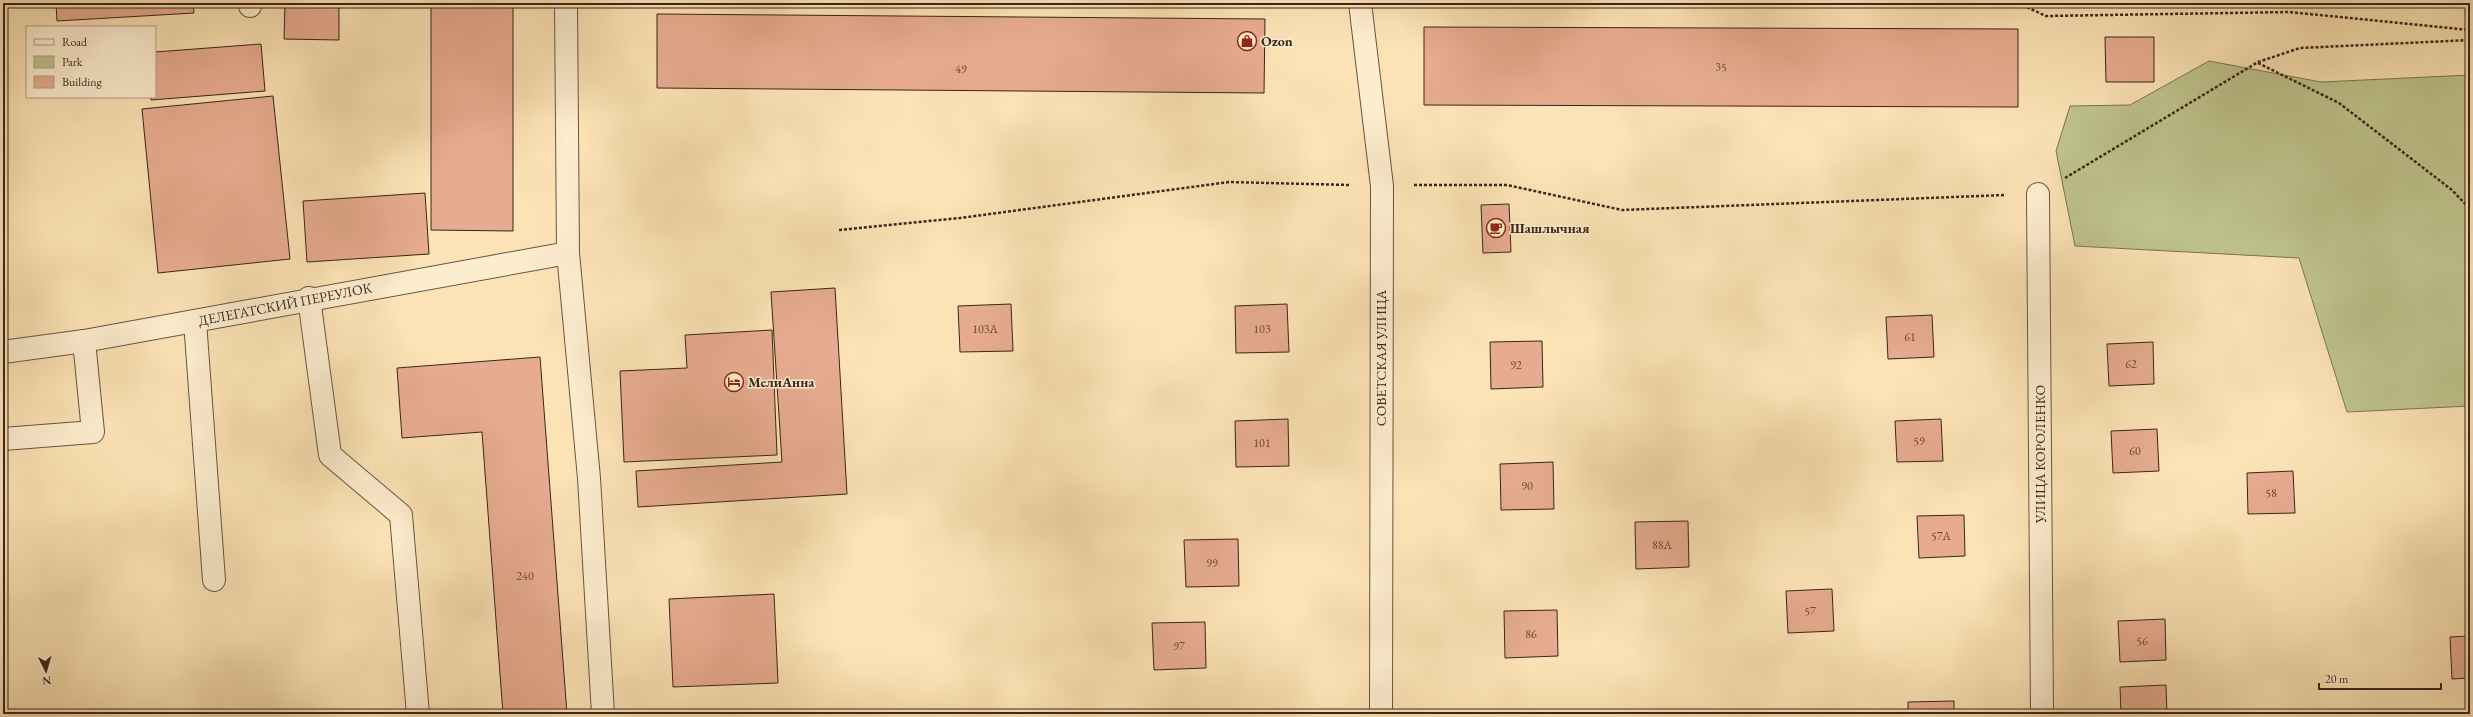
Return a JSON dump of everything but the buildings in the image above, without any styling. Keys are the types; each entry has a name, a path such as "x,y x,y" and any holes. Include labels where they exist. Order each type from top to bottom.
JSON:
{"street":[{"path":"566,3 568,253 589,478 603,714"},
{"name":"СОВЕТСКАЯ УЛИЦА","path":"1360,3 1382,186 1381,714"},
{"name":"УЛИЦА КОРОЛЕНКО","path":"2038,194 2042,714"},
{"name":"ДЕЛЕГАТСКИЙ ПЕРЕУЛОК","path":"3,352 84,341 196,321 309,298 568,253"},
{"path":"309,298 330,455 401,515 418,714"},
{"path":"196,321 214,580"},
{"path":"3,439 92,432 84,341"}],"path":[{"path":"2018,3 2046,16 2289,12 2470,30"},
{"path":"839,230 960,218 1228,182 1382,186 1507,186 1622,210 2038,194 2258,62 2300,48 2470,40"},
{"path":"2258,62 2339,103 2452,190 2470,209"}],"green space":[{"path":"2209,61 2321,82 2470,75 2470,406 2347,412 2299,258 2075,246 2056,151 2070,106 2130,105"}],"place":[{"name":"Ozon","path":"1247,41"},
{"name":"Шашлычная","path":"1496,228"},
{"name":"МелиАнна","path":"734,382"}]}
